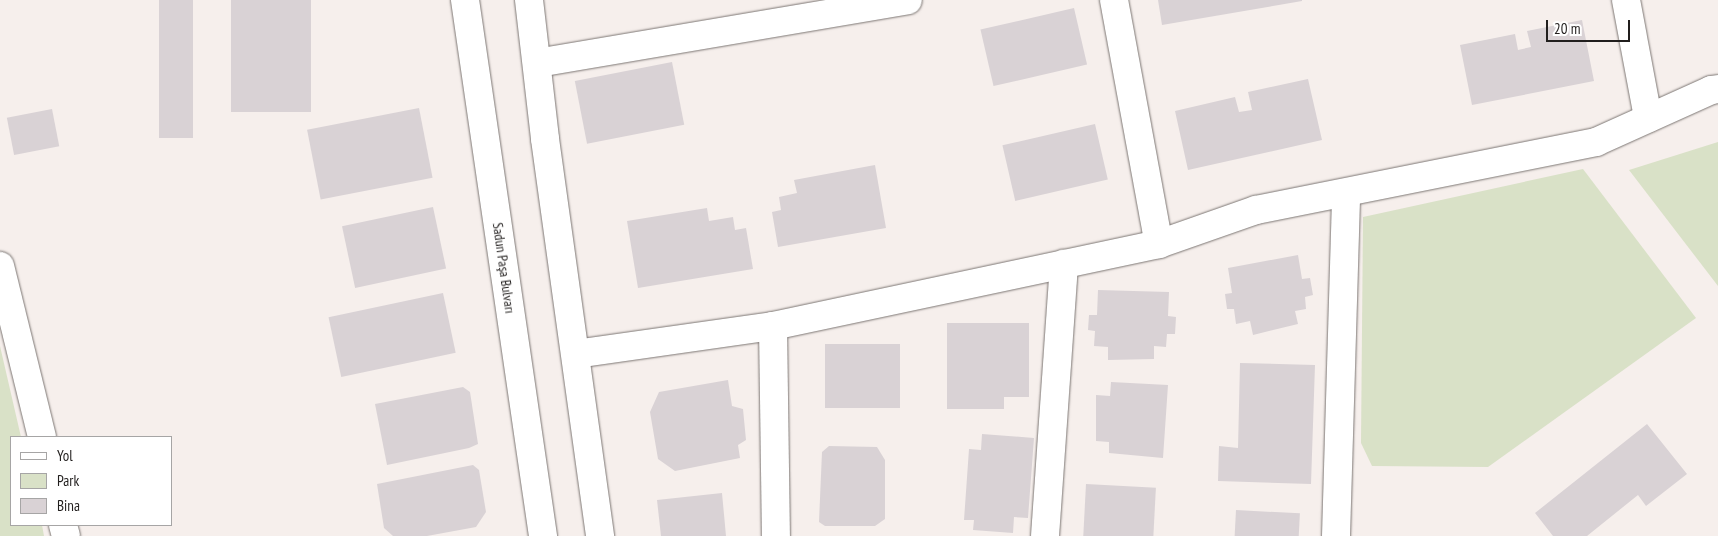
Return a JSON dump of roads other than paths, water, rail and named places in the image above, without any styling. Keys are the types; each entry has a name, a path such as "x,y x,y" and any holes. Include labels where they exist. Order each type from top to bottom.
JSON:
{"street":[{"name":"Sadun Paşa Bulvarı","path":"465,0 543,536"},
{"path":"529,0 545,139 600,536"},
{"path":"537,62 773,11 908,0"},
{"path":"1114,0 1159,244"},
{"path":"1631,1 1648,118"},
{"path":"576,354 773,326 1159,244 1256,210 1346,194 1596,142 1711,90 1718,90"},
{"path":"1336,536 1346,194"},
{"path":"1046,536 1064,264"},
{"path":"0,266 42,436"},
{"path":"773,326 776,536"}]}
